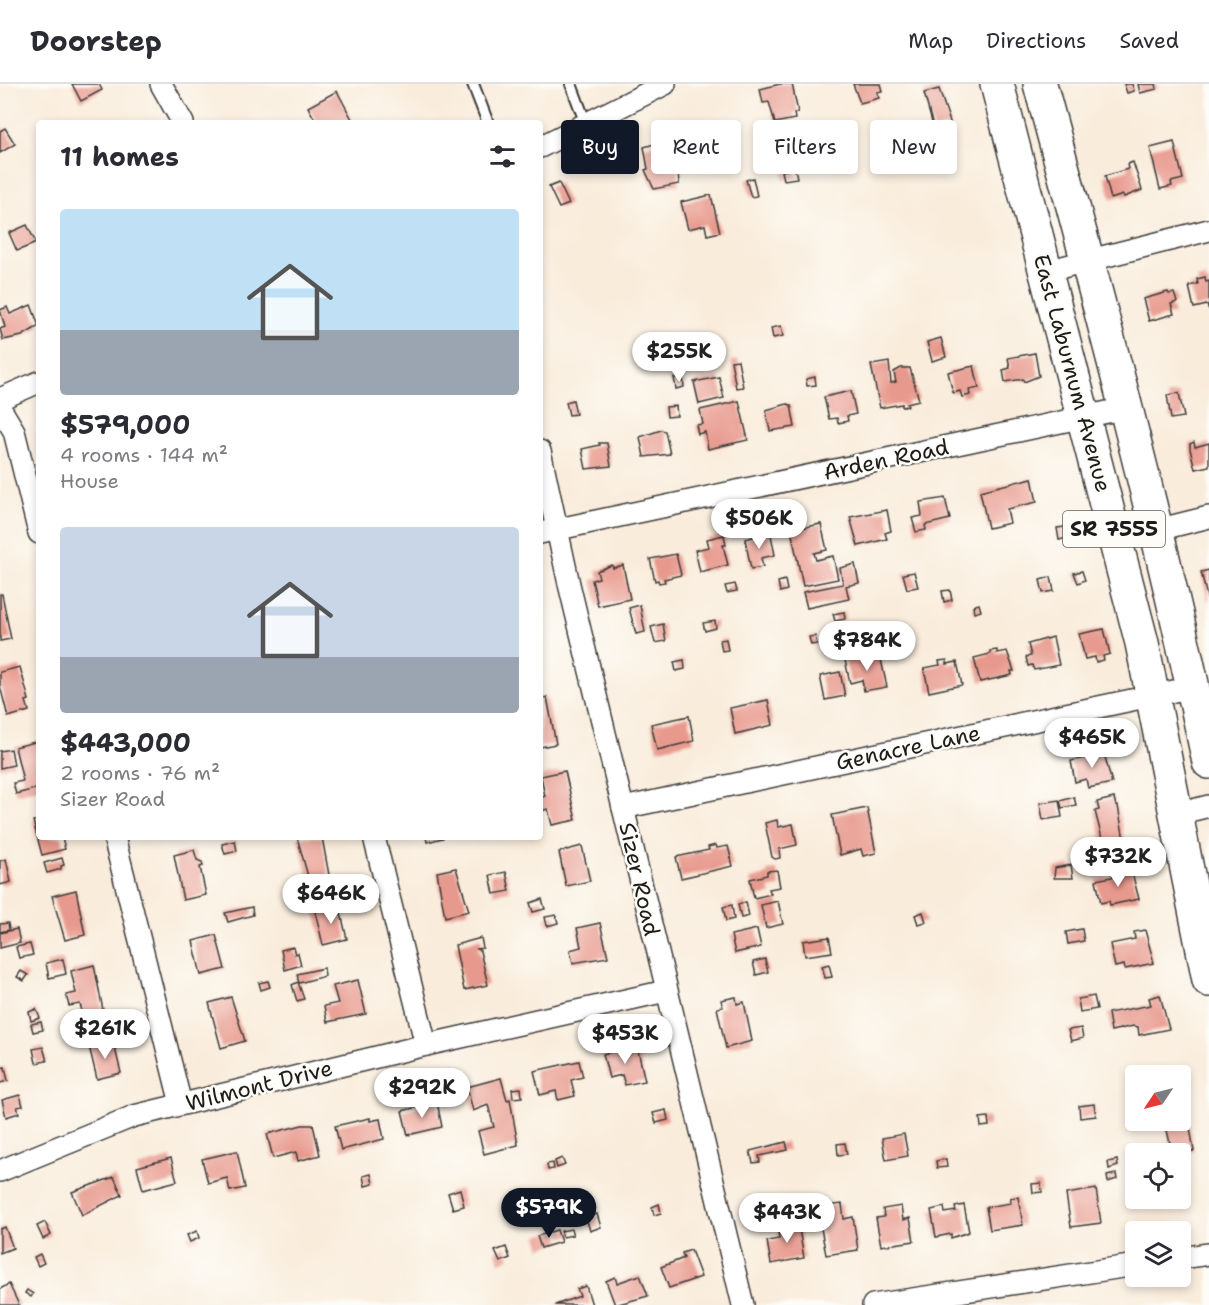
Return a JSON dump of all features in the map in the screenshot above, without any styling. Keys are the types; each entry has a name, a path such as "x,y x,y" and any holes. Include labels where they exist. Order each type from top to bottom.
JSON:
{"main road":[{"name":"East Laburnum Avenue","path":"997,84 1117,540 1153,696 1209,980"},
{"name":"East Laburnum Avenue","path":"1040,84 1157,530 1209,762"}],"street":[{"path":"161,84 181,120"},
{"path":"592,120 642,89 666,84"},
{"path":"543,146 561,136"},
{"path":"1047,272 1209,230"},
{"path":"0,399 36,383"},
{"path":"0,408 14,430 36,521"},
{"name":"Arden Road","path":"549,531 1126,408"},
{"name":"Sizer Road","path":"543,478 549,531 623,808 743,1305"},
{"path":"1117,540 1209,517"},
{"name":"Genacre Lane","path":"623,808 1193,687"},
{"path":"1177,814 1209,806"},
{"path":"115,840 181,1104"},
{"path":"375,840 426,1045"},
{"name":"Wilmont Drive","path":"0,1171 134,1116 426,1045 666,991"},
{"path":"1191,1256 1209,1254"},
{"path":"873,1305 1125,1267"}],"lane":[{"path":"472,84 487,120"},
{"path":"571,84 584,120"}],"building":[{"path":"72,84 99,84 102,90 81,101"},
{"path":"780,84 792,84 798,112 794,113 795,119 774,120 769,102 763,103 760,89"},
{"path":"853,84 880,84 882,91 877,92 879,98 860,103"},
{"path":"1124,84 1132,84 1134,91 1127,93"},
{"path":"1138,84 1156,84 1157,89 1140,93"},
{"path":"939,89 949,120 931,120 924,93"},
{"path":"337,91 352,120 315,120 308,107"},
{"path":"5,128 15,144 0,153 0,131"},
{"path":"1174,142 1183,179 1171,182 1172,186 1160,189 1150,148"},
{"path":"651,145 651,174 678,174 679,184 654,189 645,170 648,169 644,147"},
{"path":"1133,162 1142,190 1111,199 1105,176 1128,169 1127,164"},
{"path":"783,174 796,174 797,178 784,180"},
{"path":"753,178 757,196 751,197 746,180"},
{"path":"559,183 569,204 559,208 549,187"},
{"path":"711,195 720,232 707,235 705,225 688,229 681,202"},
{"path":"27,225 36,243 17,251 9,233"},
{"path":"1205,277 1206,282 1209,281 1209,310 1207,305 1194,308 1189,286 1198,284 1197,279"},
{"path":"1168,292 1169,294 1174,293 1177,302 1171,304 1174,314 1149,321 1143,299"},
{"path":"31,305 36,318 36,328 22,336 3,340 0,329 5,327 0,310 7,307 10,314"},
{"path":"781,326 783,336 773,338 771,328"},
{"path":"941,338 946,357 932,361 927,342"},
{"path":"1035,353 1039,376 1024,382 1023,379 1005,382 1003,370 1010,368 1008,358"},
{"path":"738,360 743,387 736,388 731,361"},
{"path":"889,362 891,383 896,382 894,372 901,368 910,368 919,400 907,403 908,406 902,407 902,404 880,408 871,365"},
{"path":"974,366 979,388 969,390 970,395 962,397 960,391 953,393 948,372"},
{"path":"683,377 684,387 676,389 674,378"},
{"path":"719,377 724,398 699,404 694,382"},
{"path":"815,377 816,385 807,386 806,379"},
{"path":"851,391 856,414 847,416 848,421 838,423 837,418 829,419 824,397"},
{"path":"1179,393 1184,417 1171,419 1167,395"},
{"path":"573,400 576,414 569,415 566,402"},
{"path":"739,401 748,440 708,449 705,432 698,434 696,425 703,424 700,410"},
{"path":"791,405 795,427 770,431 766,410"},
{"path":"676,406 677,416 667,417 666,407"},
{"path":"661,430 665,431 670,454 644,457 640,437"},
{"path":"1194,442 1195,447 1209,443 1209,466 1195,469 1190,449 1190,444"},
{"path":"599,443 607,443 611,466 586,469 582,449 600,445"},
{"path":"1032,478 1037,502 1007,509 1010,523 988,528 980,491"},
{"path":"945,498 950,519 925,525 926,530 916,532 912,518 922,516 920,502"},
{"path":"887,510 891,531 885,533 887,539 858,546 850,517"},
{"path":"821,524 827,550 814,553 816,560 833,556 838,579 803,586 791,530"},
{"path":"1065,527 1067,538 1059,540 1057,528"},
{"path":"724,535 726,545 723,545 728,565 700,572 695,550 709,547 707,539"},
{"path":"771,535 775,555 761,558 763,567 751,569 745,539"},
{"path":"676,554 681,575 664,579 665,582 655,581 650,559"},
{"path":"855,564 859,583 846,586 849,599 807,608 803,592 843,584 840,568"},
{"path":"612,565 613,568 623,565 630,599 598,606 592,580 599,578 597,571"},
{"path":"1209,570 1209,601 1208,601 1201,572"},
{"path":"1082,571 1085,580 1078,583 1074,573"},
{"path":"914,572 918,587 907,589 903,574"},
{"path":"1051,577 1054,591 1043,593 1040,580"},
{"path":"785,580 787,590 780,592 778,582"},
{"path":"735,584 737,591 727,593 725,586"},
{"path":"950,590 952,600 944,602 942,591"},
{"path":"0,594 2,594 11,639 0,641"},
{"path":"979,604 981,611 974,613 973,606"},
{"path":"640,605 645,632 636,634 629,608"},
{"path":"844,612 845,619 835,621 833,614"},
{"path":"715,621 716,628 705,631 703,623"},
{"path":"663,624 666,641 655,643 651,627"},
{"path":"1104,629 1110,654 1103,656 1104,660 1096,662 1095,657 1085,659 1079,634"},
{"path":"815,636 817,644 811,645 809,637"},
{"path":"1053,637 1059,665 1034,670 1032,665 1028,666 1026,657 1031,656 1028,644"},
{"path":"726,639 728,650 722,651 720,640"},
{"path":"997,650 997,653 1007,651 1014,671 1011,671 1012,675 980,682 974,658"},
{"path":"880,655 887,687 864,691 862,680 850,683 845,660"},
{"path":"684,660 685,669 676,671 674,662"},
{"path":"947,660 947,664 957,662 962,685 929,692 924,668 940,665 939,661"},
{"path":"20,667 29,700 26,701 29,711 8,717 0,686 0,672"},
{"path":"840,672 845,696 825,700 820,676"},
{"path":"547,697 556,744 543,746 543,698"},
{"path":"768,700 773,725 735,734 730,708"},
{"path":"689,716 694,741 657,750 651,724"},
{"path":"36,742 36,789 16,794 13,783 23,781 15,747"},
{"path":"1102,746 1112,783 1088,788 1086,779 1075,782 1071,761 1090,757 1089,748"},
{"path":"11,749 14,765 0,768 0,751"},
{"path":"565,771 576,820 552,825 548,809 543,810 543,797 545,796 543,776"},
{"path":"1074,797 1076,805 1062,808 1060,801"},
{"path":"1114,798 1118,806 1125,845 1105,850 1095,811 1099,810 1097,802"},
{"path":"1059,800 1062,817 1043,820 1040,803"},
{"path":"867,808 876,853 863,856 861,849 840,855 832,815"},
{"path":"777,820 778,827 793,824 797,845 779,849 780,858 775,859 772,857 765,823"},
{"path":"38,840 63,840 65,849 42,855"},
{"path":"298,840 323,840 329,875 309,880"},
{"path":"235,841 237,851 225,854 222,844"},
{"path":"716,845 717,848 728,846 733,866 681,878 676,857 709,850 708,847"},
{"path":"582,846 590,881 566,886 559,852"},
{"path":"194,850 197,860 202,862 203,866 200,867 206,895 183,900 174,855"},
{"path":"62,858 64,865 61,869 47,873 44,863"},
{"path":"6,859 11,882 0,885 0,861"},
{"path":"1071,865 1073,878 1054,878 1055,868"},
{"path":"1130,865 1139,899 1110,905 1109,901 1101,903 1096,880 1122,875 1120,867"},
{"path":"456,868 469,911 445,917 437,872"},
{"path":"777,870 780,887 769,889 771,894 754,898 750,879 767,875 767,871"},
{"path":"506,872 510,891 494,894 490,875"},
{"path":"76,890 85,935 65,940 52,896"},
{"path":"542,899 545,909 533,912 530,903"},
{"path":"778,901 783,924 766,928 761,905"},
{"path":"746,902 749,916 741,918 738,904"},
{"path":"339,905 347,939 323,945 315,911"},
{"path":"732,905 734,919 726,921 723,907"},
{"path":"252,907 253,915 228,922 225,913"},
{"path":"923,912 926,922 918,924 915,915"},
{"path":"556,915 558,923 547,926 545,917"},
{"path":"8,923 9,930 0,932 0,924"},
{"path":"600,923 608,957 573,963 570,950 581,947 577,928"},
{"path":"17,929 20,943 0,948 0,933"},
{"path":"757,929 761,947 735,953 731,935"},
{"path":"1082,929 1084,941 1068,944 1066,932"},
{"path":"1145,930 1154,963 1125,969 1124,965 1115,967 1110,944 1135,939 1134,932"},
{"path":"216,935 225,969 201,975 193,941"},
{"path":"829,937 832,952 805,956 803,941"},
{"path":"481,938 483,948 477,949 480,951 488,985 464,990 455,945"},
{"path":"30,944 33,955 19,958 16,947"},
{"path":"293,947 295,954 298,953 301,965 285,970 281,950"},
{"path":"63,959 66,974 49,978 46,963"},
{"path":"765,959 768,972 756,975 753,962"},
{"path":"829,964 832,977 825,978 822,966"},
{"path":"94,965 103,1010 83,1015 80,1004 69,1006 66,995 76,993 71,971"},
{"path":"324,968 325,976 299,983 297,974"},
{"path":"21,971 28,975 24,981 17,977"},
{"path":"358,980 366,1014 327,1022 324,1006 338,1003 333,986"},
{"path":"268,981 270,987 261,990 259,983"},
{"path":"298,982 304,999 297,1001 292,985"},
{"path":"1160,995 1169,1029 1139,1035 1138,1027 1133,1026 1111,1031 1108,1013 1151,1005 1149,998"},
{"path":"1094,996 1097,1009 1080,1012 1078,999"},
{"path":"231,997 245,1041 221,1048 209,1003"},
{"path":"736,997 737,1004 744,1002 752,1041 726,1048 717,1008 723,1007 721,1000"},
{"path":"36,1009 40,1018 31,1021 29,1012"},
{"path":"41,1022 43,1030 33,1032 31,1024"},
{"path":"1081,1028 1083,1038 1071,1041 1068,1030"},
{"path":"113,1040 121,1073 97,1079 89,1046"},
{"path":"637,1046 645,1081 625,1085 622,1075 609,1078 603,1054"},
{"path":"43,1047 47,1061 36,1063 33,1049"},
{"path":"579,1061 583,1077 571,1080 575,1096 558,1100 556,1091 540,1095 534,1071"},
{"path":"5,1067 8,1081 0,1083 0,1068"},
{"path":"501,1078 507,1100 510,1099 518,1145 484,1154 478,1131 494,1127 488,1105 473,1111 467,1087"},
{"path":"521,1088 522,1097 513,1098 512,1089"},
{"path":"20,1095 23,1106 17,1107 19,1113 6,1117 2,1100"},
{"path":"437,1102 442,1127 408,1135 402,1111"},
{"path":"1094,1104 1096,1116 1080,1118 1079,1106"},
{"path":"666,1110 668,1120 656,1123 653,1113"},
{"path":"988,1117 989,1126 981,1127 980,1118"},
{"path":"370,1118 370,1121 380,1119 384,1139 341,1150 335,1126"},
{"path":"302,1125 313,1125 320,1155 298,1161 296,1152 273,1158 267,1134"},
{"path":"1167,1131 1191,1131 1194,1151 1191,1151 1191,1143 1170,1143"},
{"path":"904,1134 908,1156 886,1160 882,1138"},
{"path":"786,1142 788,1150 759,1156 760,1162 753,1163 750,1151"},
{"path":"845,1143 847,1154 838,1155 837,1144"},
{"path":"237,1151 245,1188 230,1191 227,1178 208,1183 202,1159"},
{"path":"171,1158 177,1181 143,1190 137,1167"},
{"path":"562,1158 565,1165 557,1168 555,1161"},
{"path":"946,1159 947,1167 937,1168 936,1161"},
{"path":"1117,1160 1118,1166 1109,1169 1108,1162"},
{"path":"553,1163 554,1169 548,1170 547,1164"},
{"path":"371,1174 373,1184 365,1186 363,1176"},
{"path":"1116,1174 1117,1179 1108,1182 1107,1176"},
{"path":"114,1177 122,1195 82,1215 72,1192"},
{"path":"1041,1183 1042,1192 1033,1193 1032,1184"},
{"path":"460,1189 464,1206 453,1209 448,1193"},
{"path":"1096,1189 1101,1223 1071,1227 1066,1194"},
{"path":"1018,1197 1023,1225 990,1230 986,1207 1011,1203 1010,1198"},
{"path":"659,1204 661,1213 654,1215 652,1207"},
{"path":"842,1204 844,1219 853,1217 858,1250 826,1255 817,1207"},
{"path":"964,1205 969,1232 951,1238 951,1234 936,1237 931,1210 944,1207 945,1213 956,1211 955,1207"},
{"path":"901,1206 903,1220 910,1218 914,1241 881,1246 876,1218 884,1217 883,1209"},
{"path":"597,1214 601,1227 590,1231 586,1217"},
{"path":"797,1217 804,1258 771,1264 767,1241 779,1239 778,1230 787,1228 786,1223 790,1222 789,1218"},
{"path":"45,1222 51,1235 43,1239 37,1226"},
{"path":"5,1227 13,1248 0,1253 0,1229"},
{"path":"571,1229 573,1235 563,1237 561,1231"},
{"path":"557,1230 561,1242 541,1248 537,1236"},
{"path":"197,1231 199,1238 190,1242 187,1235"},
{"path":"506,1247 510,1258 500,1262 495,1251"},
{"path":"691,1250 701,1277 669,1288 661,1267 684,1258 682,1253"},
{"path":"40,1254 44,1263 38,1266 34,1257"},
{"path":"640,1275 648,1296 615,1305 606,1281 615,1277 617,1283"},
{"path":"9,1284 19,1305 0,1305 0,1289"},
{"path":"586,1286 592,1305 555,1305 580,1296 577,1289"},
{"path":"27,1290 33,1294 31,1297 25,1293"}]}
